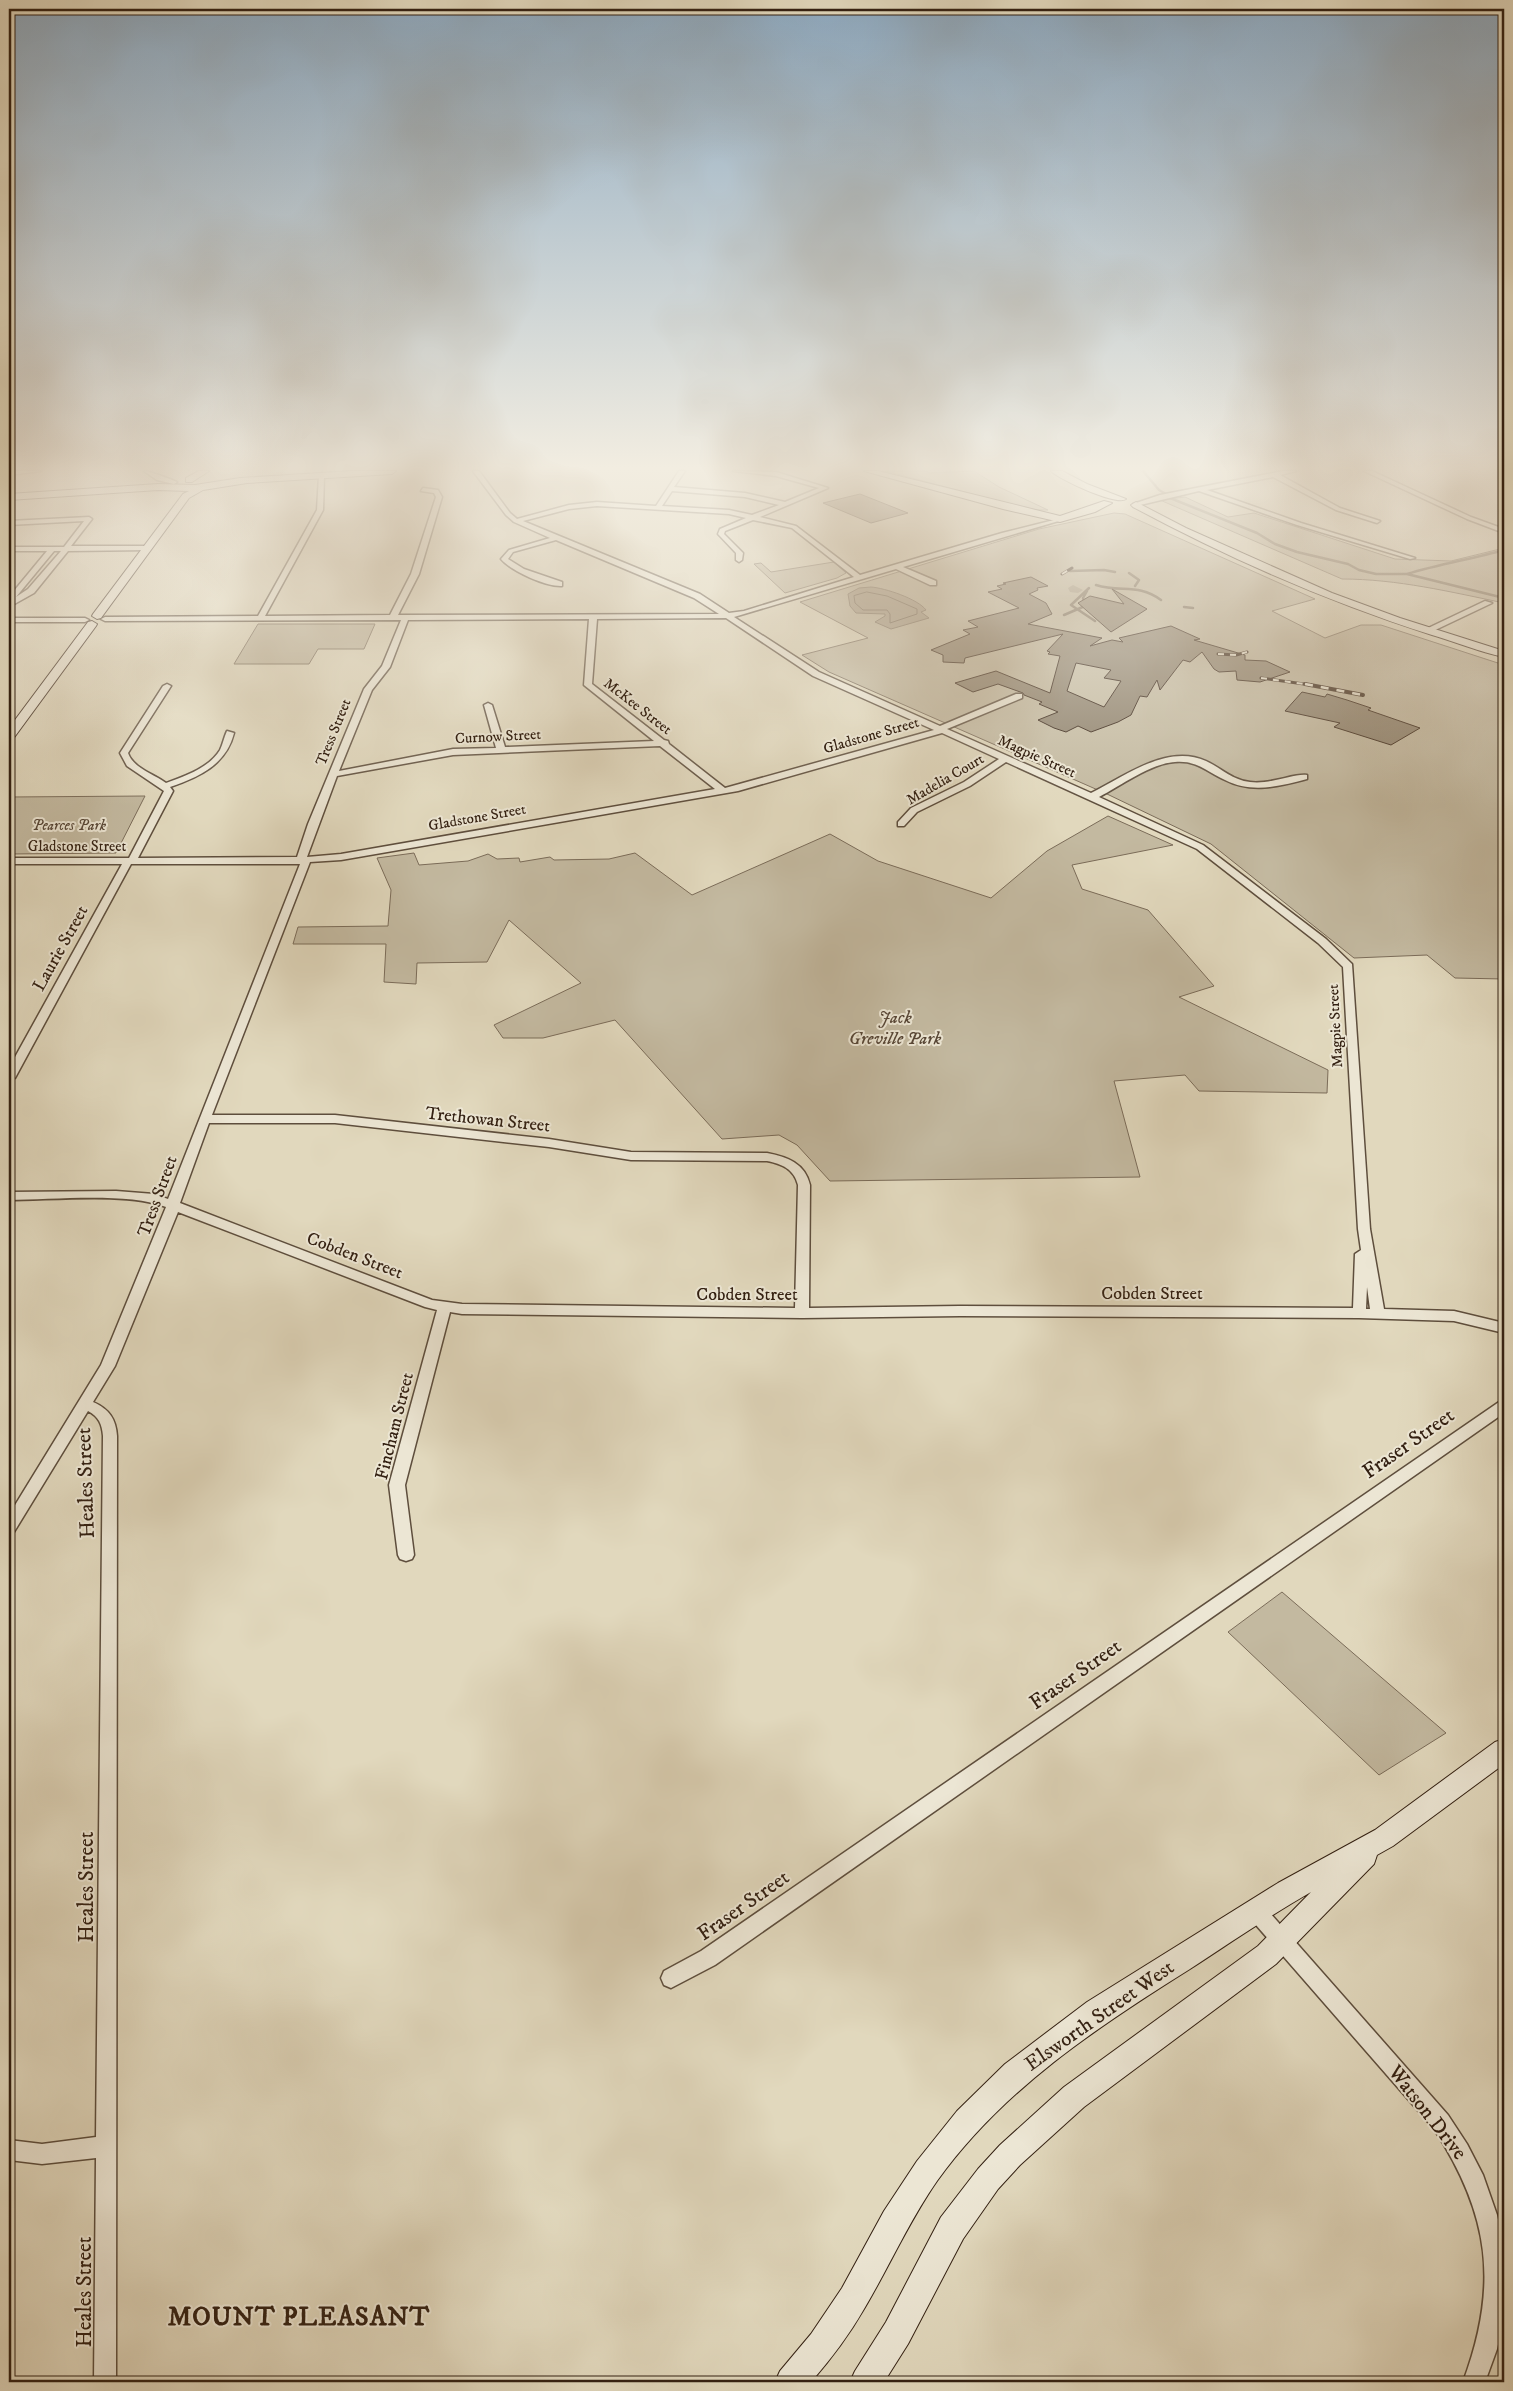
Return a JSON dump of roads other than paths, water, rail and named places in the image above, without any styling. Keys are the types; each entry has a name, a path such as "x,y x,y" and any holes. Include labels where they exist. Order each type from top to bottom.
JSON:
{"main road":[{"path":"9,736 123,583"},
{"path":"1300,583 1328,595 1504,654"},
{"name":"Elsworth Street West","path":"791,2382 822,2345 843,2314 927,2171 945,2146 990,2096 1066,2033 1256,1911 1384,1838 1504,1750"},
{"name":"Elsworth Street West","path":"866,2382 897,2333 952,2228 988,2179 1010,2155 1074,2097 1239,1978 1282,1941 1384,1838"}],"street":[{"path":"9,603 25,583"},
{"path":"9,603 30,591 37,583"},
{"path":"260,619 280,583"},
{"path":"392,619 407,595 412,583"},
{"path":"553,583 559,584"},
{"name":"Magpie Street","path":"664,583 692,594 816,674 1200,847 1322,941 1348,966 1364,1229 1378,1314"},
{"path":"9,620 728,616 840,583"},
{"path":"1428,630 1488,603"},
{"name":"McKee Street","path":"593,618 588,685 722,790"},
{"name":"Tress Street","path":"9,1528 116,1350 303,861 311,828 368,690 386,667 404,619"},
{"path":"167,686 124,755 128,763 165,786 187,778 209,766 222,754 230,733"},
{"name":"Gladstone Street","path":"9,862 303,861 349,856 722,790 940,730 1019,696"},
{"path":"488,705 501,749"},
{"name":"Curnow Street","path":"334,774 354,772 446,752 664,743"},
{"name":"Madelia Court","path":"901,824 914,810 967,784 1004,759"},
{"path":"1091,797 1173,759 1205,763 1229,779 1248,785 1275,785 1304,777"},
{"name":"Laurie Street","path":"9,1078 168,794 169,791 165,786"},
{"name":"Trethowan Street","path":"204,1119 335,1119 550,1143 631,1156 767,1157 783,1160 792,1165 803,1180 802,1313"},
{"name":"Cobden Street","path":"9,1196 130,1196 154,1198 444,1308 489,1311 802,1313 970,1310 1359,1313 1454,1316 1504,1328"},
{"name":"Magpie Street","path":"1359,1313 1364,1229"},
{"name":"Fincham Street","path":"406,1554 397,1485 444,1308"},
{"name":"Heales Street","path":"85,1404 104,1414 108,1422 110,1436 106,2382"},
{"name":"Fraser Street","path":"672,1978 708,1958 1504,1406"},
{"name":"Watson Drive","path":"1256,1911 1422,2099 1457,2144 1478,2181 1493,2224 1502,2280 1498,2318 1490,2347 1474,2382"},
{"path":"9,2150 42,2154 107,2146"}],"water":[{"path":"871,587 909,598 926,610 921,612 929,618 891,629 875,622 885,616 885,614 856,613 850,606 848,594 859,588"}],"waterway":[{"path":"1135,586 1137,583"},
{"path":"1442,583 1504,598"},
{"path":"1096,585 1137,590 1153,595 1161,600"},
{"path":"1073,588 1078,590 1073,590 1073,588"},
{"path":"1077,609 1071,605 1089,588"},
{"path":"1077,609 1085,606 1083,598 1087,591"},
{"path":"1184,607 1193,608"},
{"path":"1064,615 1077,609"},
{"path":"1077,609 1095,621"}],"railway":[{"path":"1218,654 1236,655 1247,652"},
{"path":"1261,678 1308,685"},
{"path":"1308,685 1363,695"}],"district":[{"name":"MOUNT PLEASANT","path":"299,2316"}],"park label":[{"name":"Pearces Park","path":"69,825"},
{"name":"Jack Greville Park","path":"895,1027"}]}
